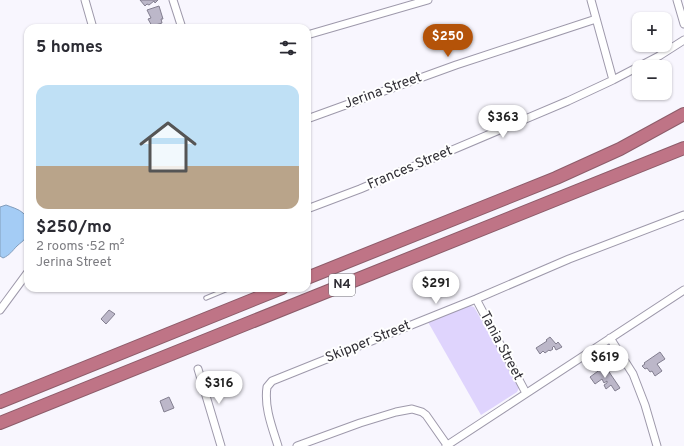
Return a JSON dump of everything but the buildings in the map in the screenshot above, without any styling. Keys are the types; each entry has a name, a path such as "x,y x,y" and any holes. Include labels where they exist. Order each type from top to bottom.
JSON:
{"highway":[{"name":"N4","path":"311,276 556,178 620,149 684,114"},
{"name":"N4","path":"0,423 684,148"},
{"path":"0,402 272,292"}],"street":[{"path":"85,0 92,24"},
{"path":"173,0 181,24"},
{"path":"311,34 428,0"},
{"path":"591,0 613,80"},
{"path":"677,0 684,24"},
{"name":"Jerina Street","path":"311,118 456,66 596,19"},
{"name":"Frances Street","path":"311,208 360,190 568,101 659,56 684,40"},
{"name":"Skipper Street","path":"278,446 268,413 266,399 266,387 272,381 569,260 684,215"},
{"path":"0,310 24,277"},
{"path":"297,446 360,423 396,412 412,409 426,415 446,446 684,290"},
{"name":"Tania Street","path":"476,299 526,393"},
{"path":"610,338 633,374 657,446"},
{"path":"198,369 221,446"}],"lane":[{"path":"206,298 220,292"}],"shaded area":[{"path":"467,305 474,307 519,388 517,392 481,415 428,322"}],"water":[{"path":"6,205 19,210 24,214 24,240 3,258 0,256 0,207"}]}
